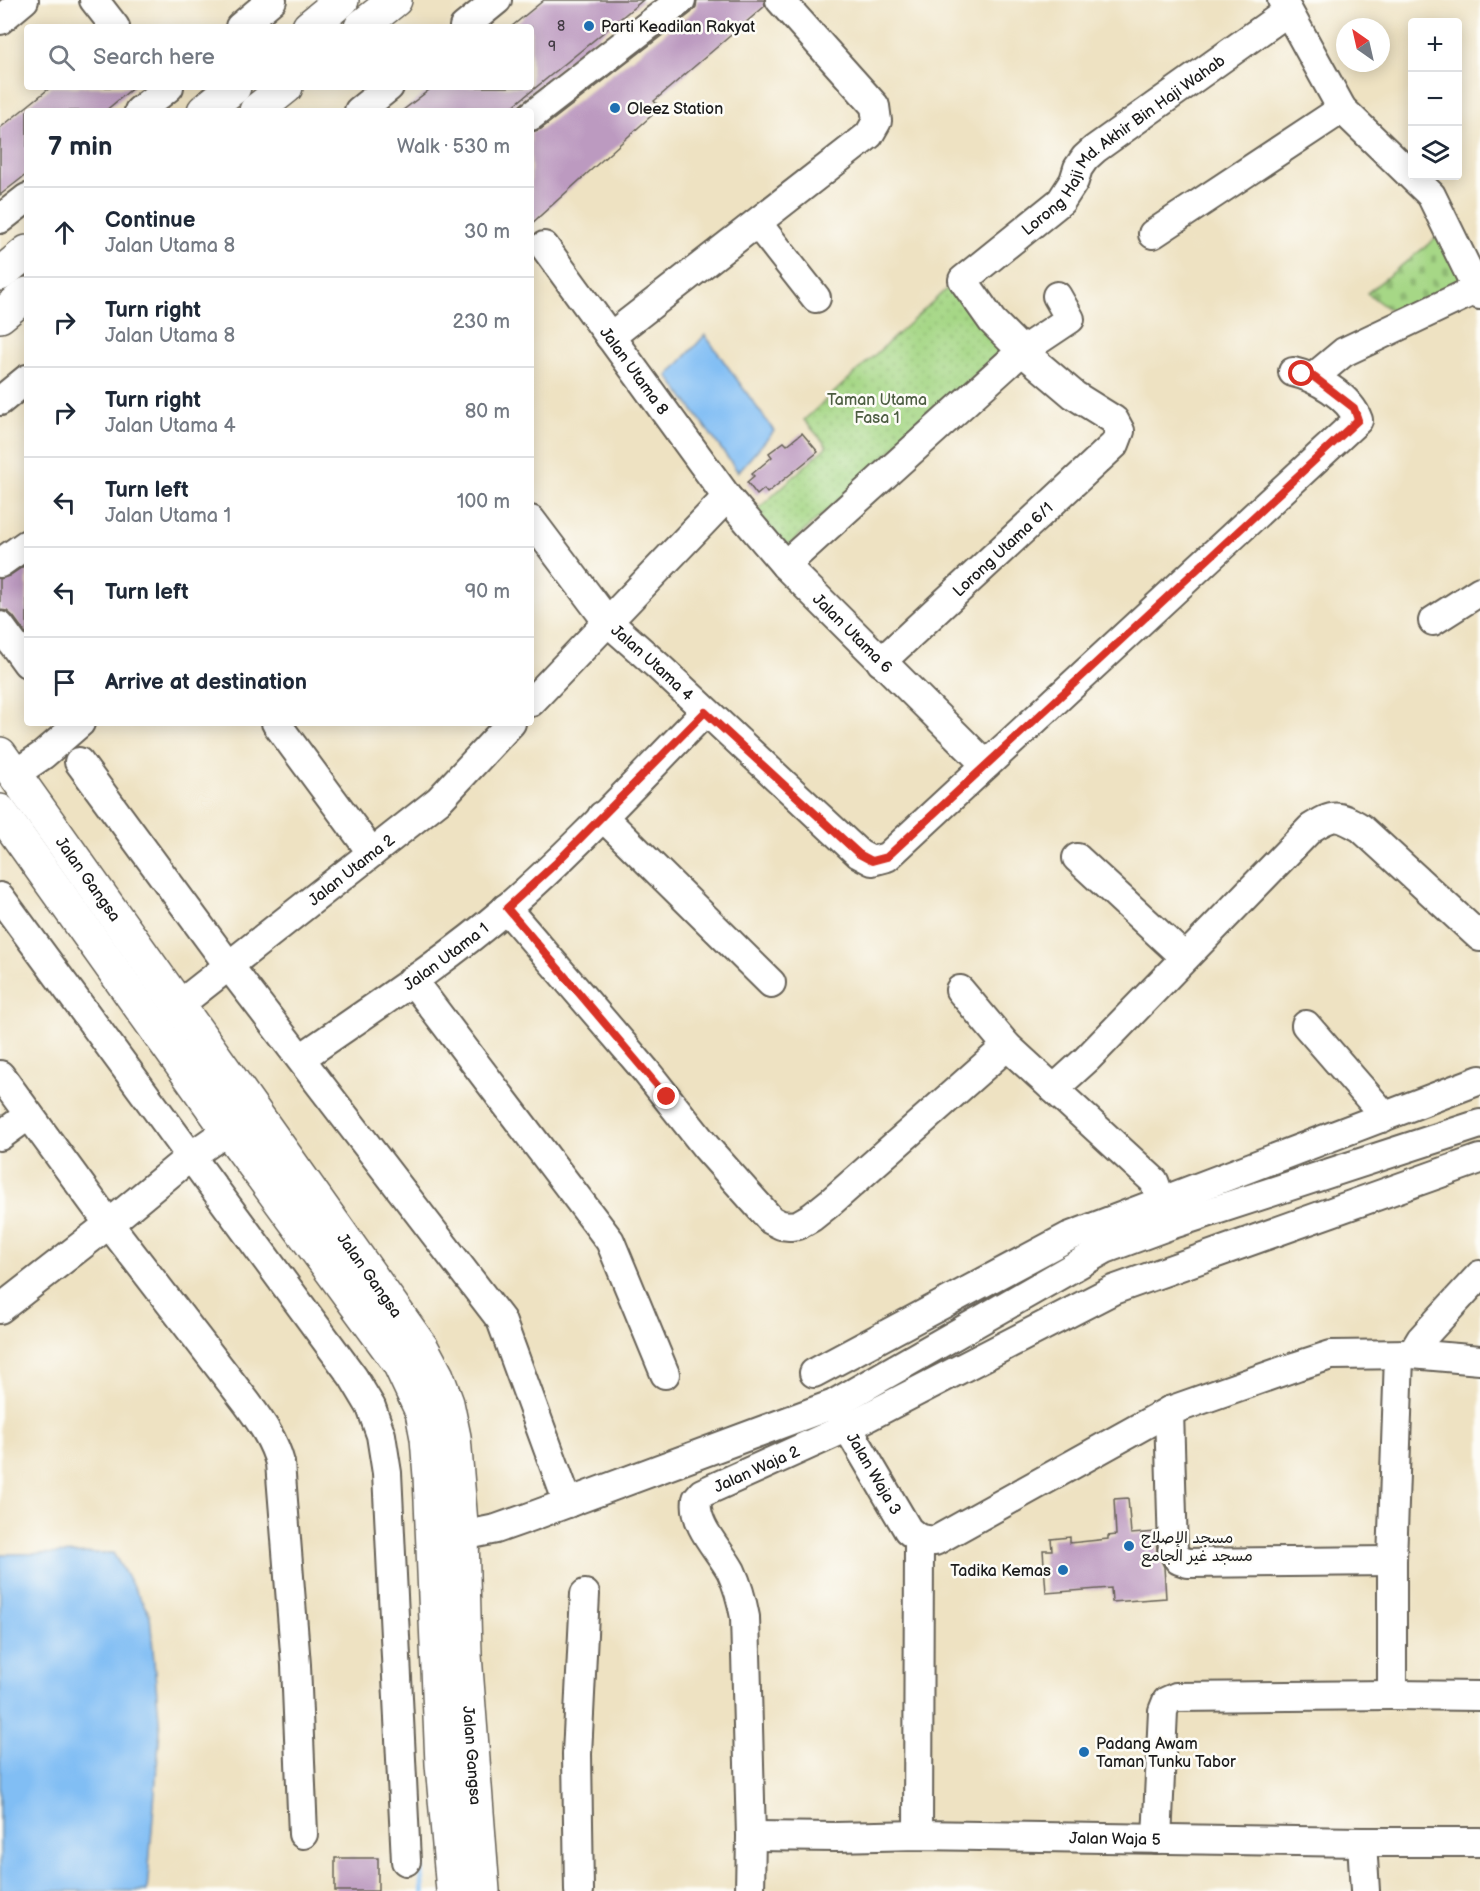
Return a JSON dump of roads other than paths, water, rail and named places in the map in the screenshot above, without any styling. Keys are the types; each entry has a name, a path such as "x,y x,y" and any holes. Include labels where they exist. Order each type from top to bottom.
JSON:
{"main road":[{"path":"313,24 342,0"},
{"path":"365,24 395,0"},
{"path":"208,108 230,90"},
{"path":"260,108 282,90"},
{"path":"0,274 24,254"},
{"path":"0,316 24,296"},
{"name":"Jalan Gangsa","path":"7,764 422,1348 437,1376 447,1403 454,1437 462,1536 465,1655 483,1891"},
{"name":"Jalan Gangsa","path":"0,812 228,1130 399,1363 422,1412 430,1476 442,1756 453,1891"}],"street":[{"path":"0,20 24,0"},
{"path":"94,0 113,24"},
{"path":"244,24 272,0"},
{"path":"468,24 497,0"},
{"path":"534,115 681,0"},
{"path":"610,337 869,135 877,121 875,106 782,3"},
{"path":"986,765 1358,420 1354,408 1303,375 1344,352 1478,292 1431,195 1342,109 1285,6"},
{"name":"Lorong Haji Md. Akhir Bin Haji Wahab","path":"1022,351 992,321 963,280 1061,201 1074,181 1081,163 1095,149 1285,6"},
{"path":"363,108 385,90"},
{"path":"144,108 170,94"},
{"path":"1153,234 1342,109"},
{"path":"0,219 24,200"},
{"path":"757,223 816,298"},
{"name":"Jalan Utama 8","path":"544,246 727,497"},
{"path":"785,565 1022,351 1070,319 1057,296"},
{"name":"Lorong Utama 6/1","path":"881,662 1115,444 1120,431 1114,420 1074,395 1022,351"},
{"path":"0,401 24,381"},
{"path":"534,699 727,497"},
{"name":"Jalan Utama 6","path":"727,497 785,565 986,765"},
{"name":"Jalan Utama 4","path":"534,524 607,621 859,854 872,861 887,857 986,765"},
{"path":"0,562 24,546"},
{"path":"1433,621 1480,591"},
{"path":"0,626 24,659"},
{"name":"Jalan Utama 1","path":"301,1058 463,943 507,908 705,712"},
{"path":"7,764 43,755 74,726"},
{"path":"278,726 372,853"},
{"name":"Jalan Utama 2","path":"179,1005 439,800 497,728"},
{"path":"79,762 229,966 501,1320 568,1503"},
{"path":"602,816 771,983"},
{"path":"1054,1089 1087,1059 1311,828 1326,819 1338,816 1361,828 1480,937"},
{"path":"1077,858 1184,957"},
{"path":"0,897 353,1377 371,1407 381,1435 387,1473 406,1861"},
{"path":"507,908 645,1070 706,1147 771,1220 781,1225 790,1227 798,1225 832,1202 1007,1046"},
{"path":"412,980 610,1241 664,1374"},
{"path":"960,990 1007,1046 1154,1181 1166,1213"},
{"path":"1306,1025 1378,1108 1382,1118"},
{"path":"0,1075 109,1224 247,1403 276,1446 280,1463 296,1665 303,1834"},
{"path":"462,1536 496,1529 568,1503 840,1416 989,1315 1166,1213 1382,1118 1480,1080"},
{"path":"0,1136 29,1115"},
{"path":"814,1373 1068,1237 1166,1213 1480,1124"},
{"path":"0,1309 109,1224 191,1156 228,1130"},
{"name":"Jalan Waja 2","path":"750,1891 751,1836 745,1617 731,1572 697,1516 697,1499 702,1493 840,1416 1113,1290 1480,1159"},
{"path":"1392,1695 1392,1561 1405,1355 1480,1275"},
{"path":"975,1287 989,1315"},
{"path":"918,1835 919,1539 935,1541 1169,1411 1331,1355 1405,1355 1480,1360"},
{"path":"1169,1411 1173,1551 1179,1560 1188,1563 1392,1561"},
{"name":"Jalan Waja 3","path":"840,1416 908,1530 919,1539"},
{"path":"579,1891 577,1754 585,1594"},
{"path":"1157,1839 1163,1711 1167,1701 1176,1697 1480,1696"},
{"name":"Jalan Waja 5","path":"751,1836 918,1835 1480,1842"},
{"path":"1362,1842 1365,1891"}],"water":[{"path":"705,335 774,431 738,472 668,376"},
{"path":"113,1553 150,1615 160,1730 147,1891 0,1891 0,1554"}],"waterway":[{"path":"416,1781 423,1891"}],"place":[{"name":"Parti Keadilan Rakyat","path":"589,26"},
{"name":"Oleez Station","path":"615,108"},
{"name":"مسجد الإصلاح مسجد غير الجامع","path":"1129,1546"},
{"name":"Tadika Kemas","path":"1063,1570"},
{"name":"Padang Awam Taman Tunku Tabor","path":"1084,1752"}],"park label":[{"name":"Taman Utama Fasa 1","path":"877,408"}]}
